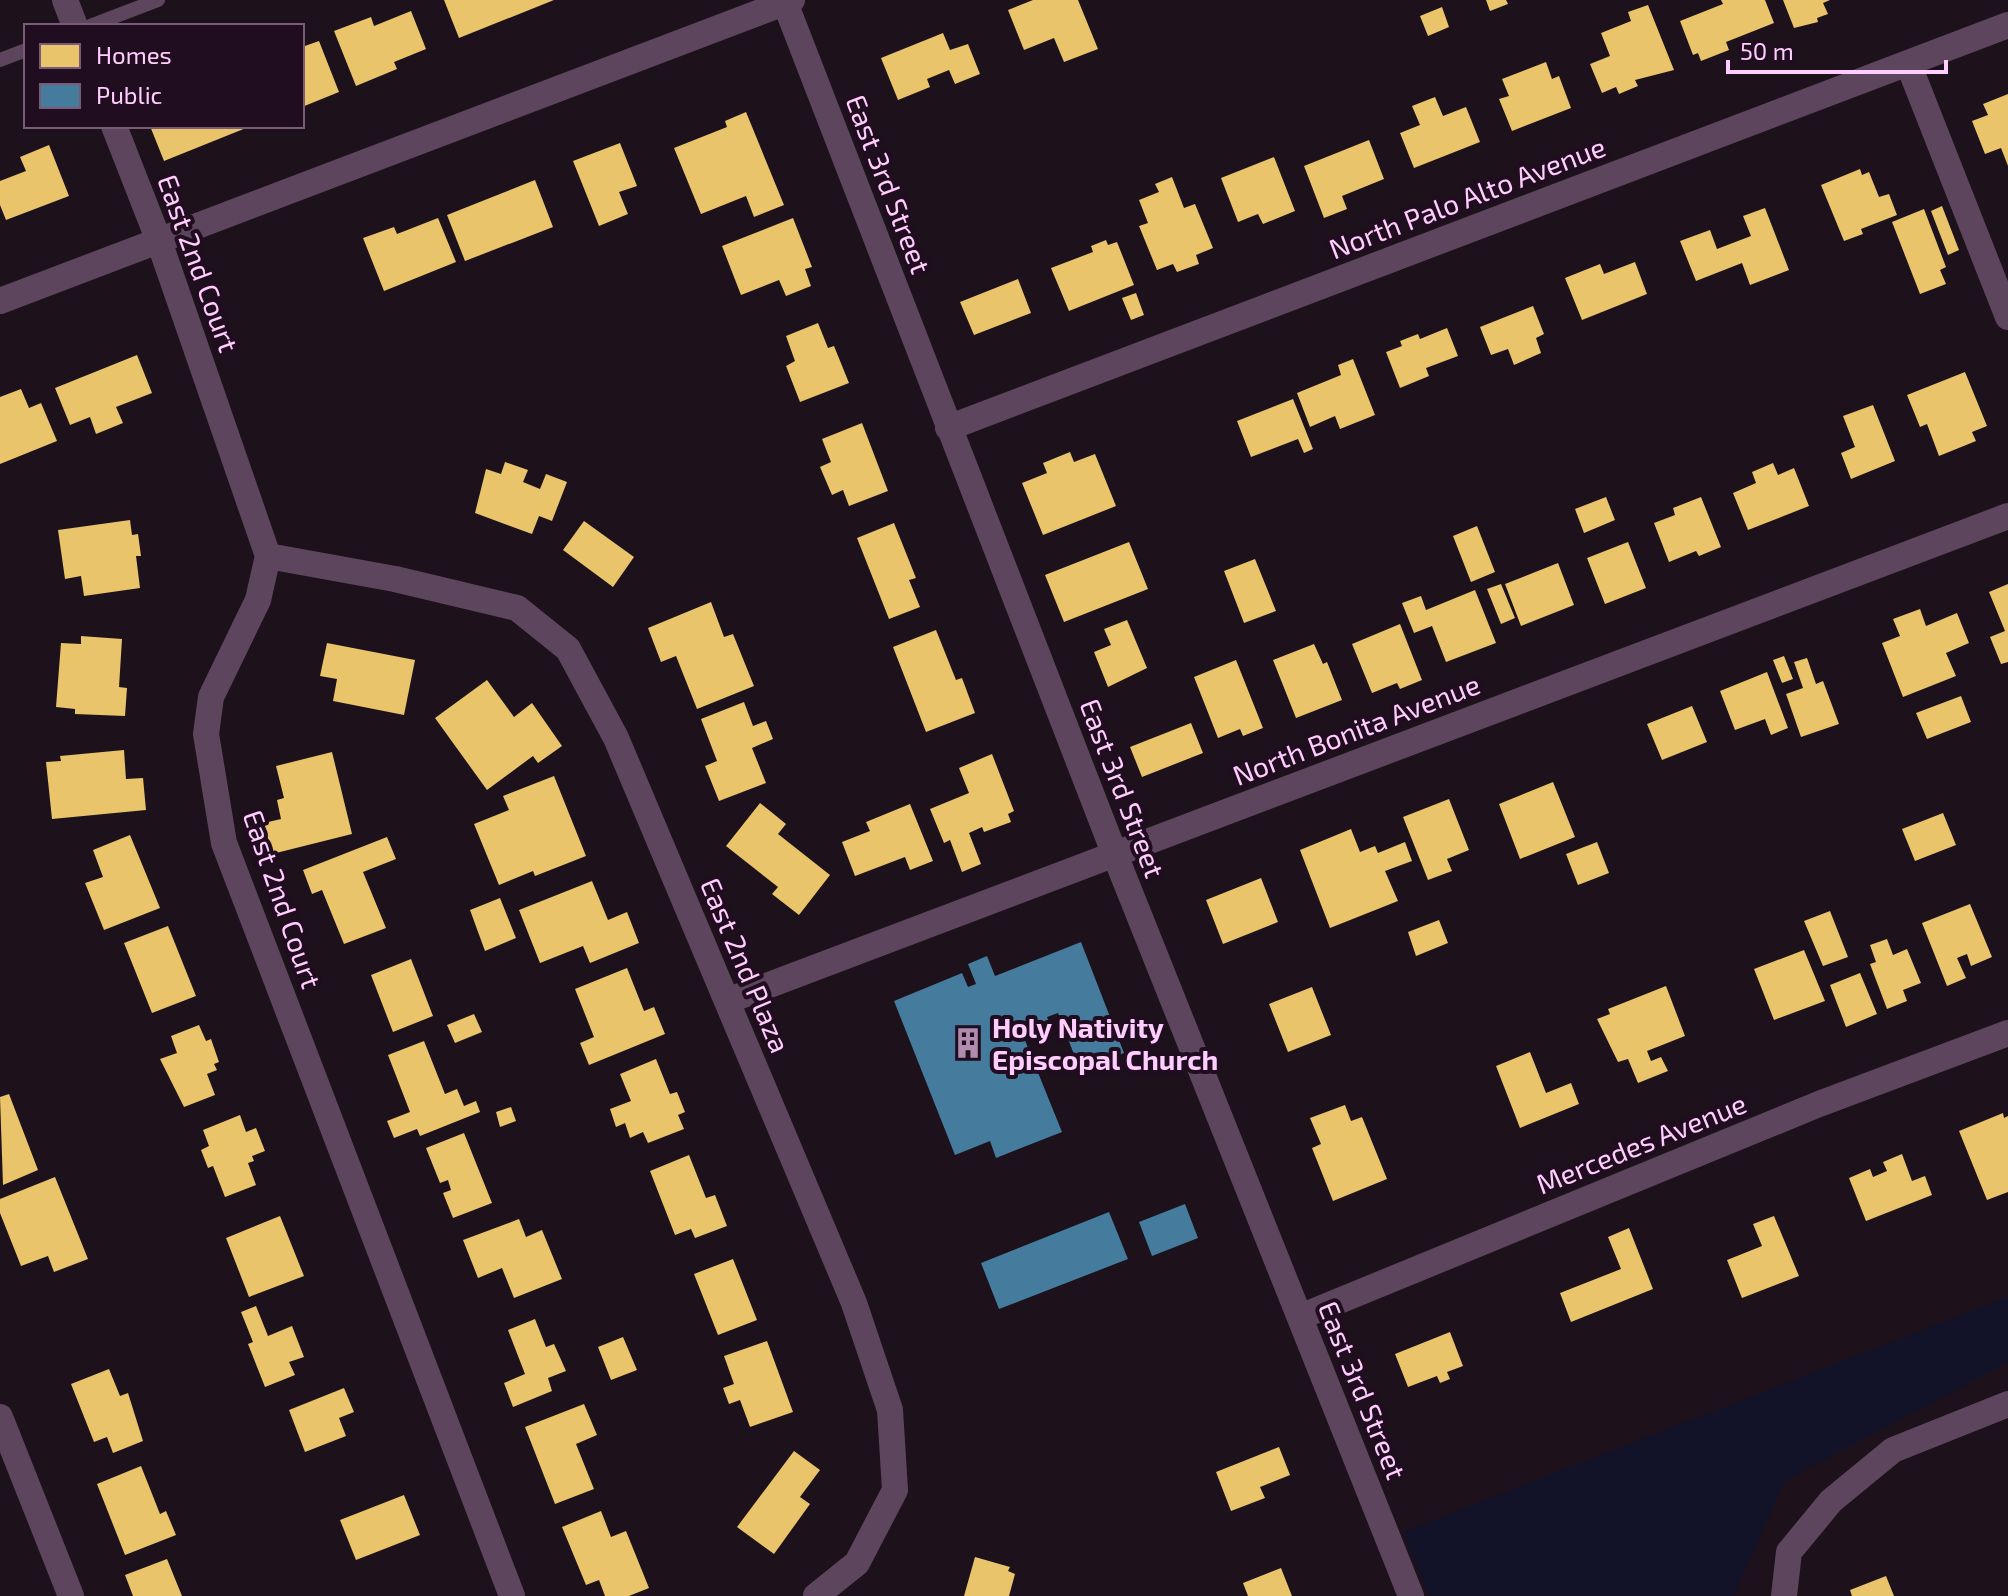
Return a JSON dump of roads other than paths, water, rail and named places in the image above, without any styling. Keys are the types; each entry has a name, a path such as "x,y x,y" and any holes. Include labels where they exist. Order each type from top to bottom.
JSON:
{"street":[{"path":"65,0 74,24"},
{"path":"0,301 787,1"},
{"name":"East 3rd Street","path":"787,1 948,428 1115,855 1411,1596"},
{"name":"North Palo Alto Avenue","path":"948,428 2008,25"},
{"path":"1908,63 2008,317"},
{"name":"East 2nd Court","path":"115,128 159,241 268,556 258,600 211,697 206,734 224,843 512,1596"},
{"name":"North Bonita Avenue","path":"727,1001 2008,516"},
{"name":"East 2nd Plaza","path":"268,556 395,579 517,608 568,649 616,738 854,1303 890,1410 895,1490 857,1563 816,1596"},
{"name":"Mercedes Avenue","path":"1300,1317 1819,1104 2008,1033"},
{"path":"1784,1596 1789,1552 1831,1501 1893,1450 2008,1404"},
{"path":"0,1417 71,1596"}],"lane":[{"path":"95,24 158,0"},
{"path":"0,60 24,51"}],"place":[{"name":"Holy Nativity Episcopal Church","path":"968,1043"}]}
